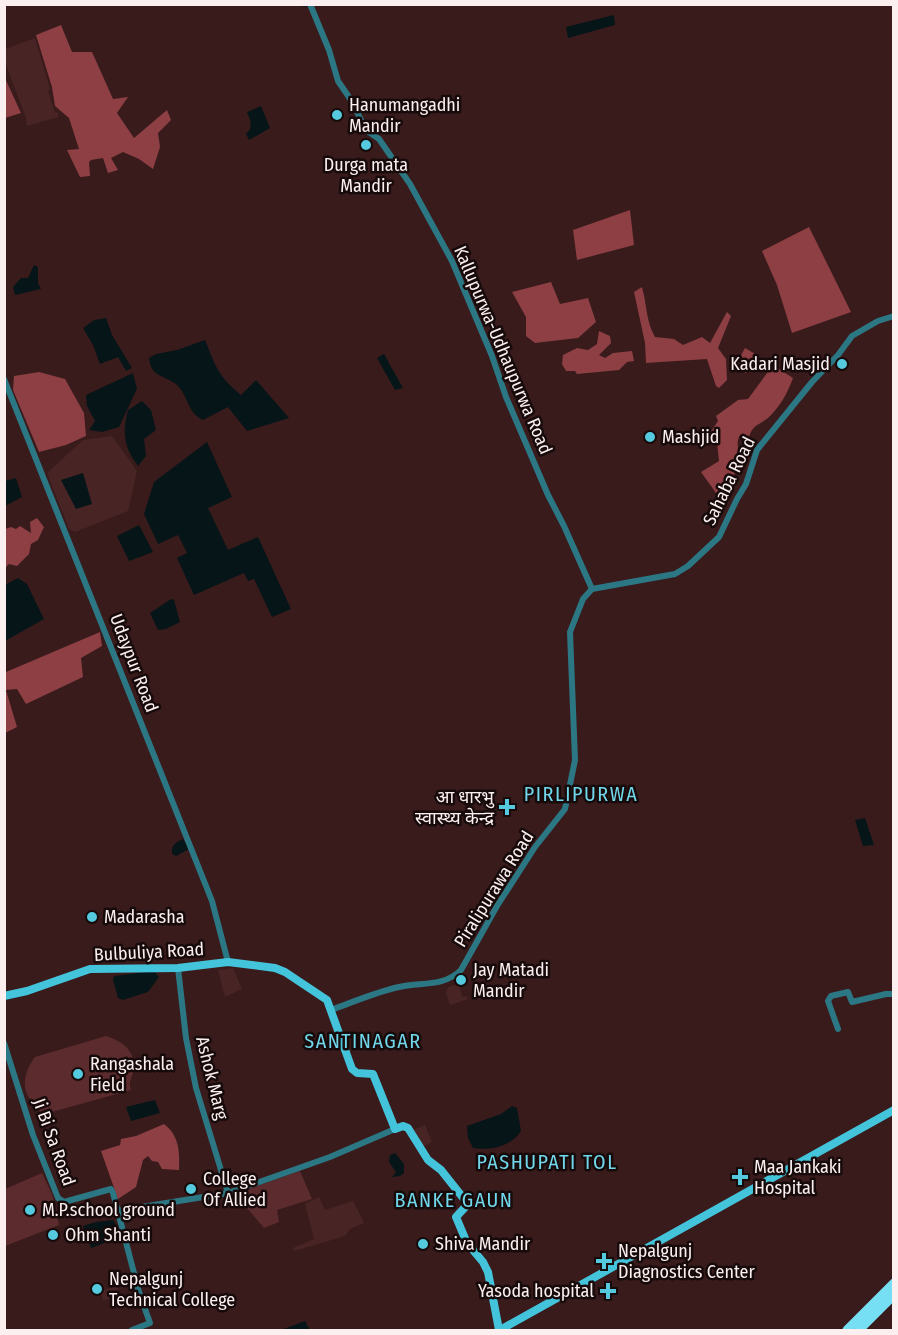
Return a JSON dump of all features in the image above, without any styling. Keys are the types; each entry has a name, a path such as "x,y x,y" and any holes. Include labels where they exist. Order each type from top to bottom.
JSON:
{"highway":[{"path":"847,1330 894,1283"},
{"path":"859,1330 894,1295"}],"main road":[{"name":"Bulbuliya Road","path":"4,996 27,991 90,969 178,968 228,962 275,968 285,972 327,1000 331,1010"},
{"path":"331,1010 352,1069 357,1073 374,1074 395,1129 403,1126 408,1128 428,1160 441,1170 468,1204 456,1218 467,1243 483,1262 488,1272 500,1330 894,1110"}],"street":[{"name":"Kallupurwa-Udhaupurwa Road","path":"310,4 329,50 338,81 351,100 366,130 379,139 410,184 452,261 492,356 506,397 592,589"},
{"name":"Sahaba Road","path":"592,589 675,574 682,571 714,543 746,484 757,450 777,424 852,336 878,321 894,316"},
{"name":"Udaypur Road","path":"4,379 212,901 228,962"},
{"name":"Piralipurawa Road","path":"331,1010 400,986 437,982 455,976 461,970 497,906 535,847 565,809 575,760 570,632 583,599 592,589"},
{"name":"Ashok Marg","path":"178,968 185,1037 228,1193"},
{"path":"838,1029 828,1001 831,996 848,992 852,1002 894,994"},
{"name":"Ji Bi Sa Road","path":"4,1042 33,1135 58,1198 64,1202 111,1189 117,1211"},
{"path":"132,1330 150,1323 136,1282 117,1211 228,1193 330,1157 395,1129"}],"shaded area":[{"path":"614,15 615,25 568,38 566,27"},
{"path":"61,25 72,52 92,52 113,99 128,97 117,113 134,138 167,110 171,120 158,133 160,147 153,169 123,152 111,158 118,170 108,173 103,158 91,160 89,162 90,176 80,177 67,150 79,149 69,118 55,106 52,87 36,35"},
{"path":"35,38 50,89 48,91 58,117 27,126 5,62 5,49"},
{"path":"4,76 21,113 5,118 4,118"},
{"path":"261,106 270,128 249,140 246,134 251,123 247,112"},
{"path":"630,210 634,245 577,260 573,230"},
{"path":"809,227 851,312 792,333 777,285 762,251"},
{"path":"34,265 38,267 38,283 41,289 15,295 13,287 21,278 28,278"},
{"path":"551,282 560,304 588,298 596,322 578,338 535,343 526,336 526,317 512,292"},
{"path":"642,287 648,319 655,337 674,339 683,345 702,337 710,343 727,312 731,316 718,348 726,359 727,380 719,388 716,386 707,359 646,363 645,343 634,292"},
{"path":"106,318 112,335 132,368 126,371 118,357 100,364 83,328 94,320"},
{"path":"599,331 610,336 611,343 599,355 605,358 613,353 632,351 634,361 627,362 619,370 577,374 575,371 566,371 562,364 563,355 577,348 588,350 597,344"},
{"path":"205,340 218,370 233,388 241,395 256,380 289,418 247,431 228,407 203,420 198,417 178,386 153,370 149,358"},
{"path":"745,348 757,355 746,373 735,366"},
{"path":"384,354 403,388 395,390 377,358"},
{"path":"773,365 793,378 789,389 776,409 768,418 754,427 749,437 740,435 738,446 743,455 740,466 720,494 716,493 701,472 719,461 717,442 710,433 718,421 716,416 738,400 748,399"},
{"path":"39,372 65,379 84,413 86,436 66,445 39,452 13,390 14,376"},
{"path":"133,373 137,389 119,427 102,432 89,430 95,421 87,406 86,395"},
{"path":"142,401 151,410 156,430 144,439 146,456 138,466 127,446 125,426 128,410"},
{"path":"112,436 137,471 128,511 75,532 69,529 47,473 83,440"},
{"path":"207,442 232,497 208,508 228,550 258,537 291,609 272,617 254,579 248,581 244,573 194,595 177,558 187,553 178,535 158,544 144,514 154,482"},
{"path":"83,473 92,504 76,509 61,480"},
{"path":"16,478 22,497 5,506 5,481"},
{"path":"37,518 44,527 38,540 31,544 29,554 17,566 9,564 5,568 5,529 11,527 16,529 20,526 31,533 30,522"},
{"path":"139,525 153,552 129,561 117,536"},
{"path":"18,578 27,584 44,619 5,641 5,585"},
{"path":"171,599 174,600 180,622 158,630 150,613"},
{"path":"100,632 102,646 81,658 83,677 26,704 17,689 6,690 17,727 5,733 5,670 6,672"},
{"path":"865,818 874,845 863,846 855,820"},
{"path":"183,839 189,849 176,856 172,854 174,845"},
{"path":"233,968 242,989 225,997 218,970"},
{"path":"154,971 159,977 148,992 123,1000 118,998 114,976"},
{"path":"454,985 460,987 462,997 466,996 468,999 450,1005 446,993 448,987"},
{"path":"106,1036 123,1044 131,1053 134,1064 130,1082 131,1090 41,1115 25,1088 27,1072 35,1057"},
{"path":"155,1100 160,1113 131,1121 126,1107"},
{"path":"512,1106 517,1108 521,1131 517,1136 500,1146 486,1149 473,1148 468,1138 467,1126 501,1114"},
{"path":"164,1124 173,1133 178,1144 179,1170 162,1169 158,1162 152,1161 148,1156 143,1160 136,1187 118,1199 101,1151 120,1145 121,1139 136,1136"},
{"path":"425,1125 432,1142 423,1147 413,1130"},
{"path":"395,1153 404,1164 404,1173 392,1177 396,1172 389,1162 390,1155"},
{"path":"300,1171 312,1199 277,1210 279,1222 264,1228 235,1194"},
{"name":"M.P.school ground","path":"42,1173 52,1194 59,1225 5,1246 5,1189"},
{"path":"319,1197 325,1210 353,1201 364,1223 350,1229 345,1236 294,1251 293,1248 314,1239 305,1204"},
{"path":"113,1220 119,1240 115,1239 91,1248 83,1226"},
{"path":"117,1286 120,1294 109,1295 109,1299 103,1300 100,1291"},
{"path":"305,1321 310,1330 281,1330"}],"waterway":[{"path":"277,4 309,6"}],"place":[{"name":"Hanumangadhi Mandir","path":"337,115"},
{"name":"Durga mata Mandir","path":"366,145"},
{"name":"Kadari Masjid","path":"842,364"},
{"name":"Mashjid","path":"650,437"},
{"name":"आ धारभु स्वास्थ्य केन्द्र","path":"507,807"},
{"name":"Madarasha","path":"92,917"},
{"name":"Jay Matadi Mandir","path":"461,980"},
{"name":"Rangashala Field","path":"78,1074"},
{"name":"Maa Jankaki Hospital","path":"740,1177"},
{"name":"College Of Allied","path":"191,1189"},
{"name":"M.P.school ground","path":"30,1210"},
{"name":"Ohm Shanti","path":"53,1235"},
{"name":"Shiva Mandir","path":"423,1244"},
{"name":"Nepalgunj Diagnostics Center","path":"604,1261"},
{"name":"Nepalgunj Technical College","path":"97,1289"},
{"name":"Yasoda hospital","path":"608,1291"}],"district":[{"name":"PIRLIPURWA","path":"581,794"},
{"name":"SANTINAGAR","path":"363,1041"},
{"name":"PASHUPATI TOL","path":"547,1162"},
{"name":"BANKE GAUN","path":"454,1200"}]}
